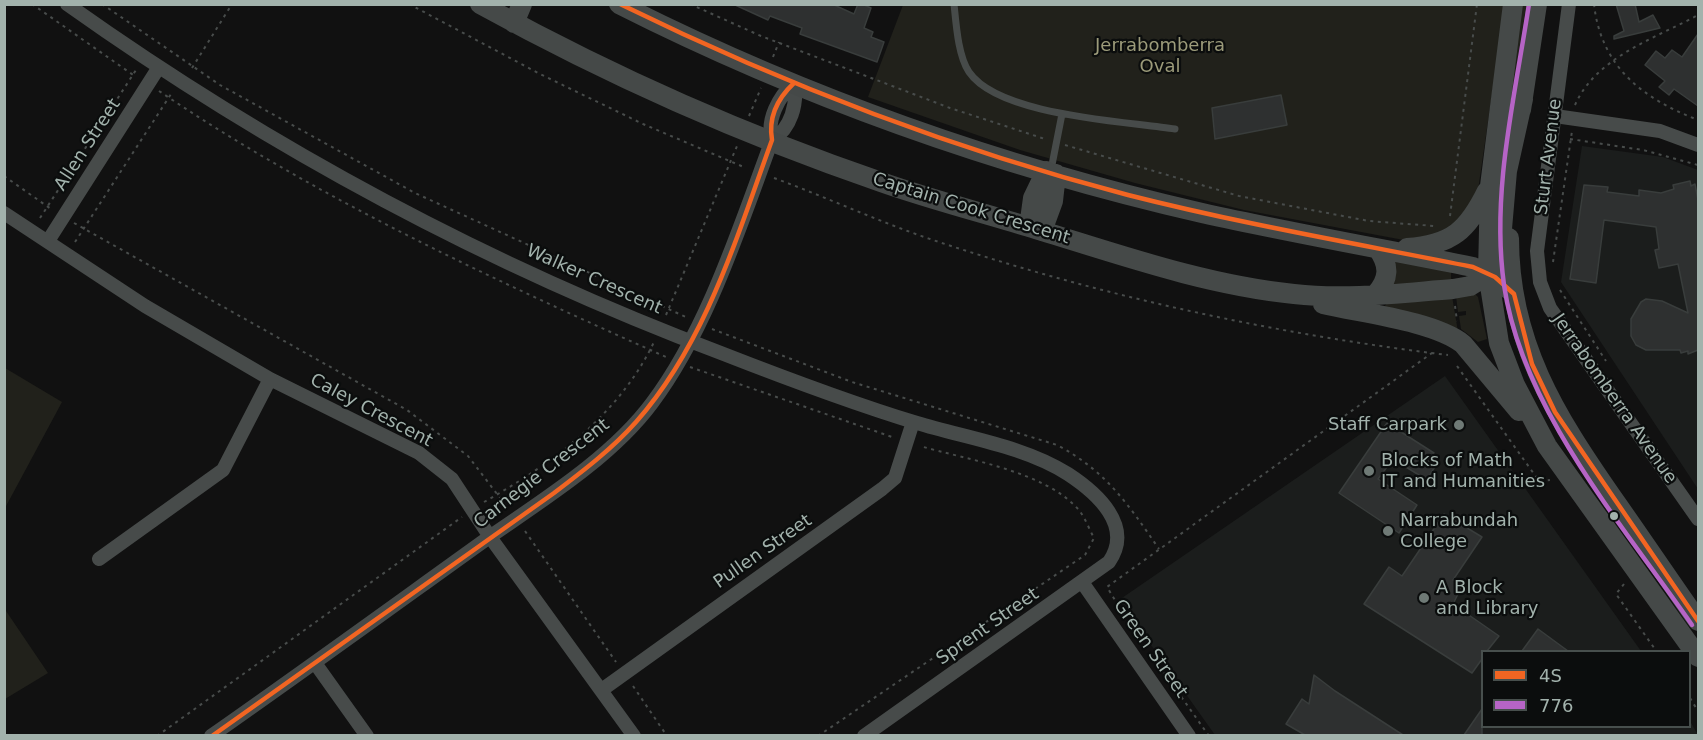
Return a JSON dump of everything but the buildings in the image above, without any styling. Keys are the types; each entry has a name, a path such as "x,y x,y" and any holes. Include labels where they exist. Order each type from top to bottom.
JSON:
{"main road":[{"name":"Captain Cook Crescent","path":"480,4 506,14 682,103 881,183 1035,229 1248,288 1325,297 1376,294 1466,287 1478,282 1488,273"},
{"path":"506,14 522,4"},
{"path":"1514,4 1490,186 1488,273 1497,331 1508,370 1545,443"},
{"name":"Sturt Avenue","path":"1520,317 1514,294 1509,249 1510,216 1523,99 1537,4"},
{"path":"632,7 767,71 894,123 1051,172 1201,212 1473,267 1488,273 1514,294"},
{"path":"1488,273 1501,249 1506,178 1523,99"},
{"path":"1035,229 1033,198 1051,172"},
{"path":"1378,249 1428,246 1451,238 1471,220 1490,186"},
{"path":"1376,294 1388,272 1378,249"},
{"path":"1248,288 1430,327 1452,336 1463,344 1545,443 1698,657"},
{"name":"Jerrabomberra Avenue","path":"1520,317 1533,364 1555,412 1698,621"},
{"path":"1648,585 1655,576 1655,559"}],"street":[{"name":"Walker Crescent","path":"67,4 180,81 317,162 453,235 621,314 914,422 1028,455 1057,468 1082,485 1100,502 1116,524 1119,537"},
{"name":"Sturt Avenue","path":"1550,308 1540,282 1537,257 1569,4"},
{"name":"Allen Street","path":"48,241 159,67"},
{"name":"Carnegie Crescent","path":"211,735 490,537 616,443 651,405 680,363 691,341 760,173 772,140 769,128 783,93 794,82"},
{"path":"1555,116 1660,131 1698,145"},
{"name":"Caley Crescent","path":"4,213 145,306 270,379 419,453 452,478 490,537 603,688 634,735"},
{"name":"Jerrabomberra Avenue","path":"1550,308 1698,519"},
{"path":"99,559 223,470 270,379"},
{"name":"Pullen Street","path":"603,688 882,489 894,478 914,422"},
{"name":"Sprent Street","path":"864,735 1082,582 1109,561 1116,550 1119,537"},
{"name":"Green Street","path":"1082,582 1189,735"},
{"path":"315,663 367,735"}],"lane":[{"path":"954,4 958,38 969,72 993,92 1062,114 1175,129"},
{"path":"1051,172 1062,114"}],"path":[{"path":"32,4 210,126 441,254 680,363 907,442 1022,475 1046,485 1079,510 1094,538 1085,555 818,735"},
{"path":"102,4 193,67 415,193 698,323 842,378 1057,445 1076,455 1104,477 1127,502 1159,549"},
{"path":"67,254 180,81 193,67 232,4"},
{"path":"409,4 540,74 730,163 929,238 1033,271 1148,300 1261,324 1450,355 1539,481 1549,479 1556,484"},
{"path":"1448,227 1477,4"},
{"path":"1594,4 1600,34 1614,60 1632,82 1656,102 1698,120"},
{"path":"1552,266 1574,108 1586,84 1598,71 1614,60 1698,15"},
{"path":"157,735 473,509 498,495 586,432 610,410 632,382 669,310 779,42"},
{"path":"32,231 145,57"},
{"path":"1552,136 1654,152 1698,165"},
{"path":"1557,286 1608,363"},
{"path":"1455,301 1459,330"},
{"path":"1134,630 1107,587 1432,353"},
{"path":"1624,582 1623,589 1616,594 1656,650"},
{"path":"1147,649 1209,735"}],"shaded area":[{"path":"1582,146 1663,157 1698,170 1698,489 1561,282"},
{"name":"Narrabundah College","path":"1445,376 1640,650 1481,650 1481,728 1691,728 1691,723 1698,735 1215,735 1119,600"}],"green space":[{"name":"Jerrabomberra Oval","path":"903,5 1505,5 1478,190 1456,228 1409,241 1244,210 1135,183 1020,150 868,97"},
{"path":"1521,5 1531,5 1523,67 1504,139"},
{"path":"1391,260 1451,268 1451,281 1391,287"},
{"path":"1474,293 1478,297 1487,339 1478,342 1461,329 1459,316 1466,315 1466,311 1458,312 1456,296"},
{"path":"1452,296 1458,332 1384,307 1388,302"},
{"path":"5,368 62,402 5,508"},
{"path":"4,608 48,673 5,699 4,699"}],"transit line":[{"name":"4S","path":"620,4 743,61 806,87 997,157 1128,195 1257,224 1473,267 1495,277 1514,294 1532,364 1555,412 1698,621"},
{"name":"776","path":"1529,4 1506,144 1500,215 1504,285 1514,331 1531,376 1578,464 1692,625"},
{"name":"4S","path":"212,736 554,493 607,451 636,422 661,391 701,323 732,251 772,140 771,132 776,108 783,95 794,83"}],"place":[{"name":"Staff Carpark","path":"1459,425"},
{"name":"Blocks of Math IT and Humanities","path":"1369,471"},
{"name":"Narrabundah College","path":"1388,531"},
{"name":"A Block and Library","path":"1424,598"}]}
